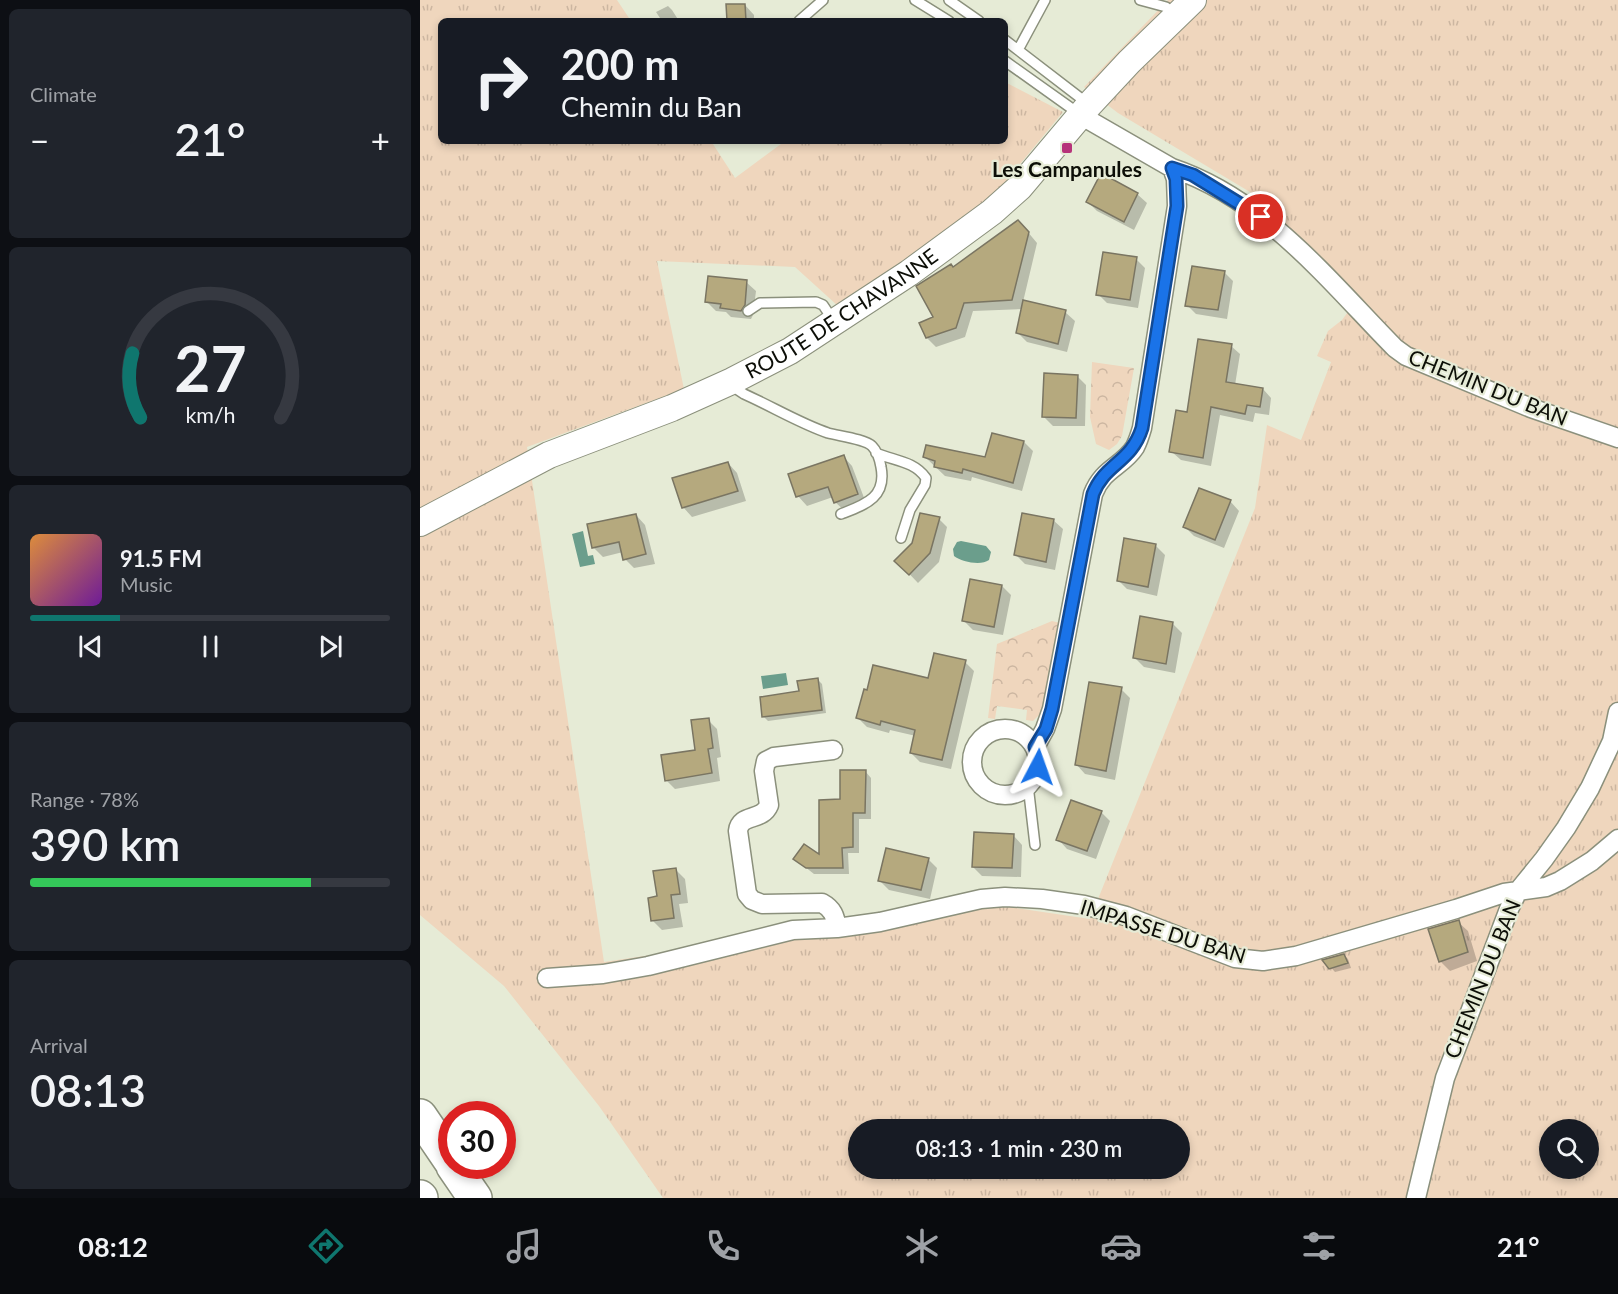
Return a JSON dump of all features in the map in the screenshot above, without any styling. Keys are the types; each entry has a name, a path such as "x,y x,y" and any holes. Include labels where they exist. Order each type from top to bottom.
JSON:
{"highway":[{"path":"420,1116 438,1143"},
{"path":"462,1179 475,1198"}],"main road":[{"name":"ROUTE DE CHAVANNE","path":"420,523 549,455 672,408 732,381 790,351 909,273 992,212 1020,187 1085,110 1185,8"}],"street":[{"name":"CHEMIN DU BAN","path":"1085,110 1172,168 1193,175 1273,225 1395,348 1406,356 1531,408 1618,438"},
{"path":"1035,747 1046,729 1052,709 1097,482 1134,448 1142,428 1177,206 1176,179 1172,168"},
{"name":"CHEMIN DU BAN","path":"1416,1198 1444,1078 1518,891 1544,860 1590,788 1612,741 1618,712"},
{"path":"1008,728 1019,731 1028,738 1038,756 1035,777 1028,785 1019,792 1008,795 987,790 979,783 973,773 972,762 979,741 997,729 1008,728"},
{"path":"833,750 774,757 766,761 764,771 769,805 762,815 742,821 738,831 747,894 752,900 762,904 822,903 830,907 837,928"},
{"name":"IMPASSE DU BAN","path":"547,978 603,974 648,966 793,930 837,928 880,922 981,899 1005,897 1084,905 1126,916 1235,958 1263,961 1296,956 1456,909 1487,897 1546,887 1592,861 1618,839"}],"lane":[{"path":"802,18 823,0"},
{"path":"915,0 944,18"},
{"path":"949,0 975,18"},
{"path":"1018,50 1045,0"},
{"path":"1140,0 1166,7 1185,8"},
{"path":"1008,42 1085,110"},
{"path":"1008,63 1085,110"},
{"path":"748,311 760,303 816,302 823,305 835,322"},
{"path":"732,381 744,394 826,432 872,445 882,476 880,489 873,499 841,514"},
{"path":"876,453 912,464 926,478 925,485 910,510 902,538"},
{"path":"1028,785 1035,845"}],"green space":[{"path":"420,0 617,0 629,18 438,18 438,144 713,144 735,178 781,144 1008,144 1008,84 1063,112 984,208 838,306 795,267 657,261 684,389 527,447 604,962 990,904 1090,919 1255,508 1267,425 1301,440 1331,362 1317,356 1328,331 1342,320 1359,297 1250,192 1118,113 1084,87 1168,0 1618,0 1618,1198 663,1198 599,1106 504,986 420,915"},
{"path":"1092,362 1134,368 1122,436 1109,450 1096,444 1090,417"},
{"path":"1052,621 1060,623 1041,713 1033,721 1026,720 1027,710 997,706 995,719 988,718 997,644"}],"shaded area":[{"path":"583,531 588,556 593,555 595,564 580,567 572,534"},
{"path":"957,542 986,546 991,552 989,560 981,563 972,562 954,556 953,549"},
{"path":"786,673 788,685 763,689 761,676"}],"building":[{"path":"726,4 745,4 746,18 727,18"},
{"path":"1101,173 1138,193 1124,222 1086,202"},
{"path":"1018,220 1029,232 1012,300 964,303 956,328 926,338 919,323 933,317 916,286 951,264 953,267"},
{"path":"1103,252 1137,257 1130,300 1096,295"},
{"path":"1192,266 1225,271 1218,310 1185,306"},
{"path":"708,276 747,280 745,305 741,311 720,308 721,304 705,302"},
{"path":"1023,300 1066,310 1058,344 1016,333"},
{"path":"1198,339 1232,344 1226,382 1263,388 1260,407 1247,405 1245,414 1211,407 1203,458 1169,452 1176,410 1187,412"},
{"path":"1044,373 1078,375 1076,418 1042,417"},
{"path":"992,433 1024,441 1013,483 963,469 962,473 934,467 935,461 923,457 926,445 985,457"},
{"path":"844,455 858,494 834,503 828,487 796,497 788,474"},
{"path":"728,462 738,491 682,508 672,478"},
{"path":"1199,488 1231,500 1215,540 1183,527"},
{"path":"920,513 940,517 930,553 909,575 894,561 912,543"},
{"path":"1022,513 1054,519 1046,562 1014,555"},
{"path":"636,514 646,554 623,560 619,542 592,548 587,524"},
{"path":"1124,538 1156,544 1148,587 1117,581"},
{"path":"970,579 1002,585 994,627 962,621"},
{"path":"1140,616 1173,622 1166,664 1133,658"},
{"path":"934,653 966,660 942,760 910,753 915,730 881,721 880,725 856,718 864,689 867,690 873,665 928,678"},
{"path":"818,678 822,710 762,717 760,697 799,691 797,681"},
{"path":"1089,682 1122,687 1106,771 1075,765"},
{"path":"709,718 713,748 708,749 712,773 665,781 661,755 695,750 691,720"},
{"path":"840,770 866,770 865,813 853,813 853,847 842,848 843,868 806,868 793,859 804,844 819,854 819,800 840,799"},
{"path":"1071,800 1102,811 1087,851 1056,840"},
{"path":"974,832 1014,834 1012,868 972,867"},
{"path":"886,848 929,858 921,890 878,881"},
{"path":"676,868 680,894 671,895 674,918 651,921 648,898 657,896 653,871"},
{"path":"1459,920 1468,952 1439,962 1428,929"},
{"path":"1344,954 1348,963 1329,969 1322,960"}],"place":[{"name":"Les Campanules","path":"1067,148"}],"route":[{"path":"1038,767 1035,747 1046,729 1052,709 1093,494 1097,482 1134,448 1142,428 1177,206 1176,179 1172,168 1193,175 1261,217"}]}
